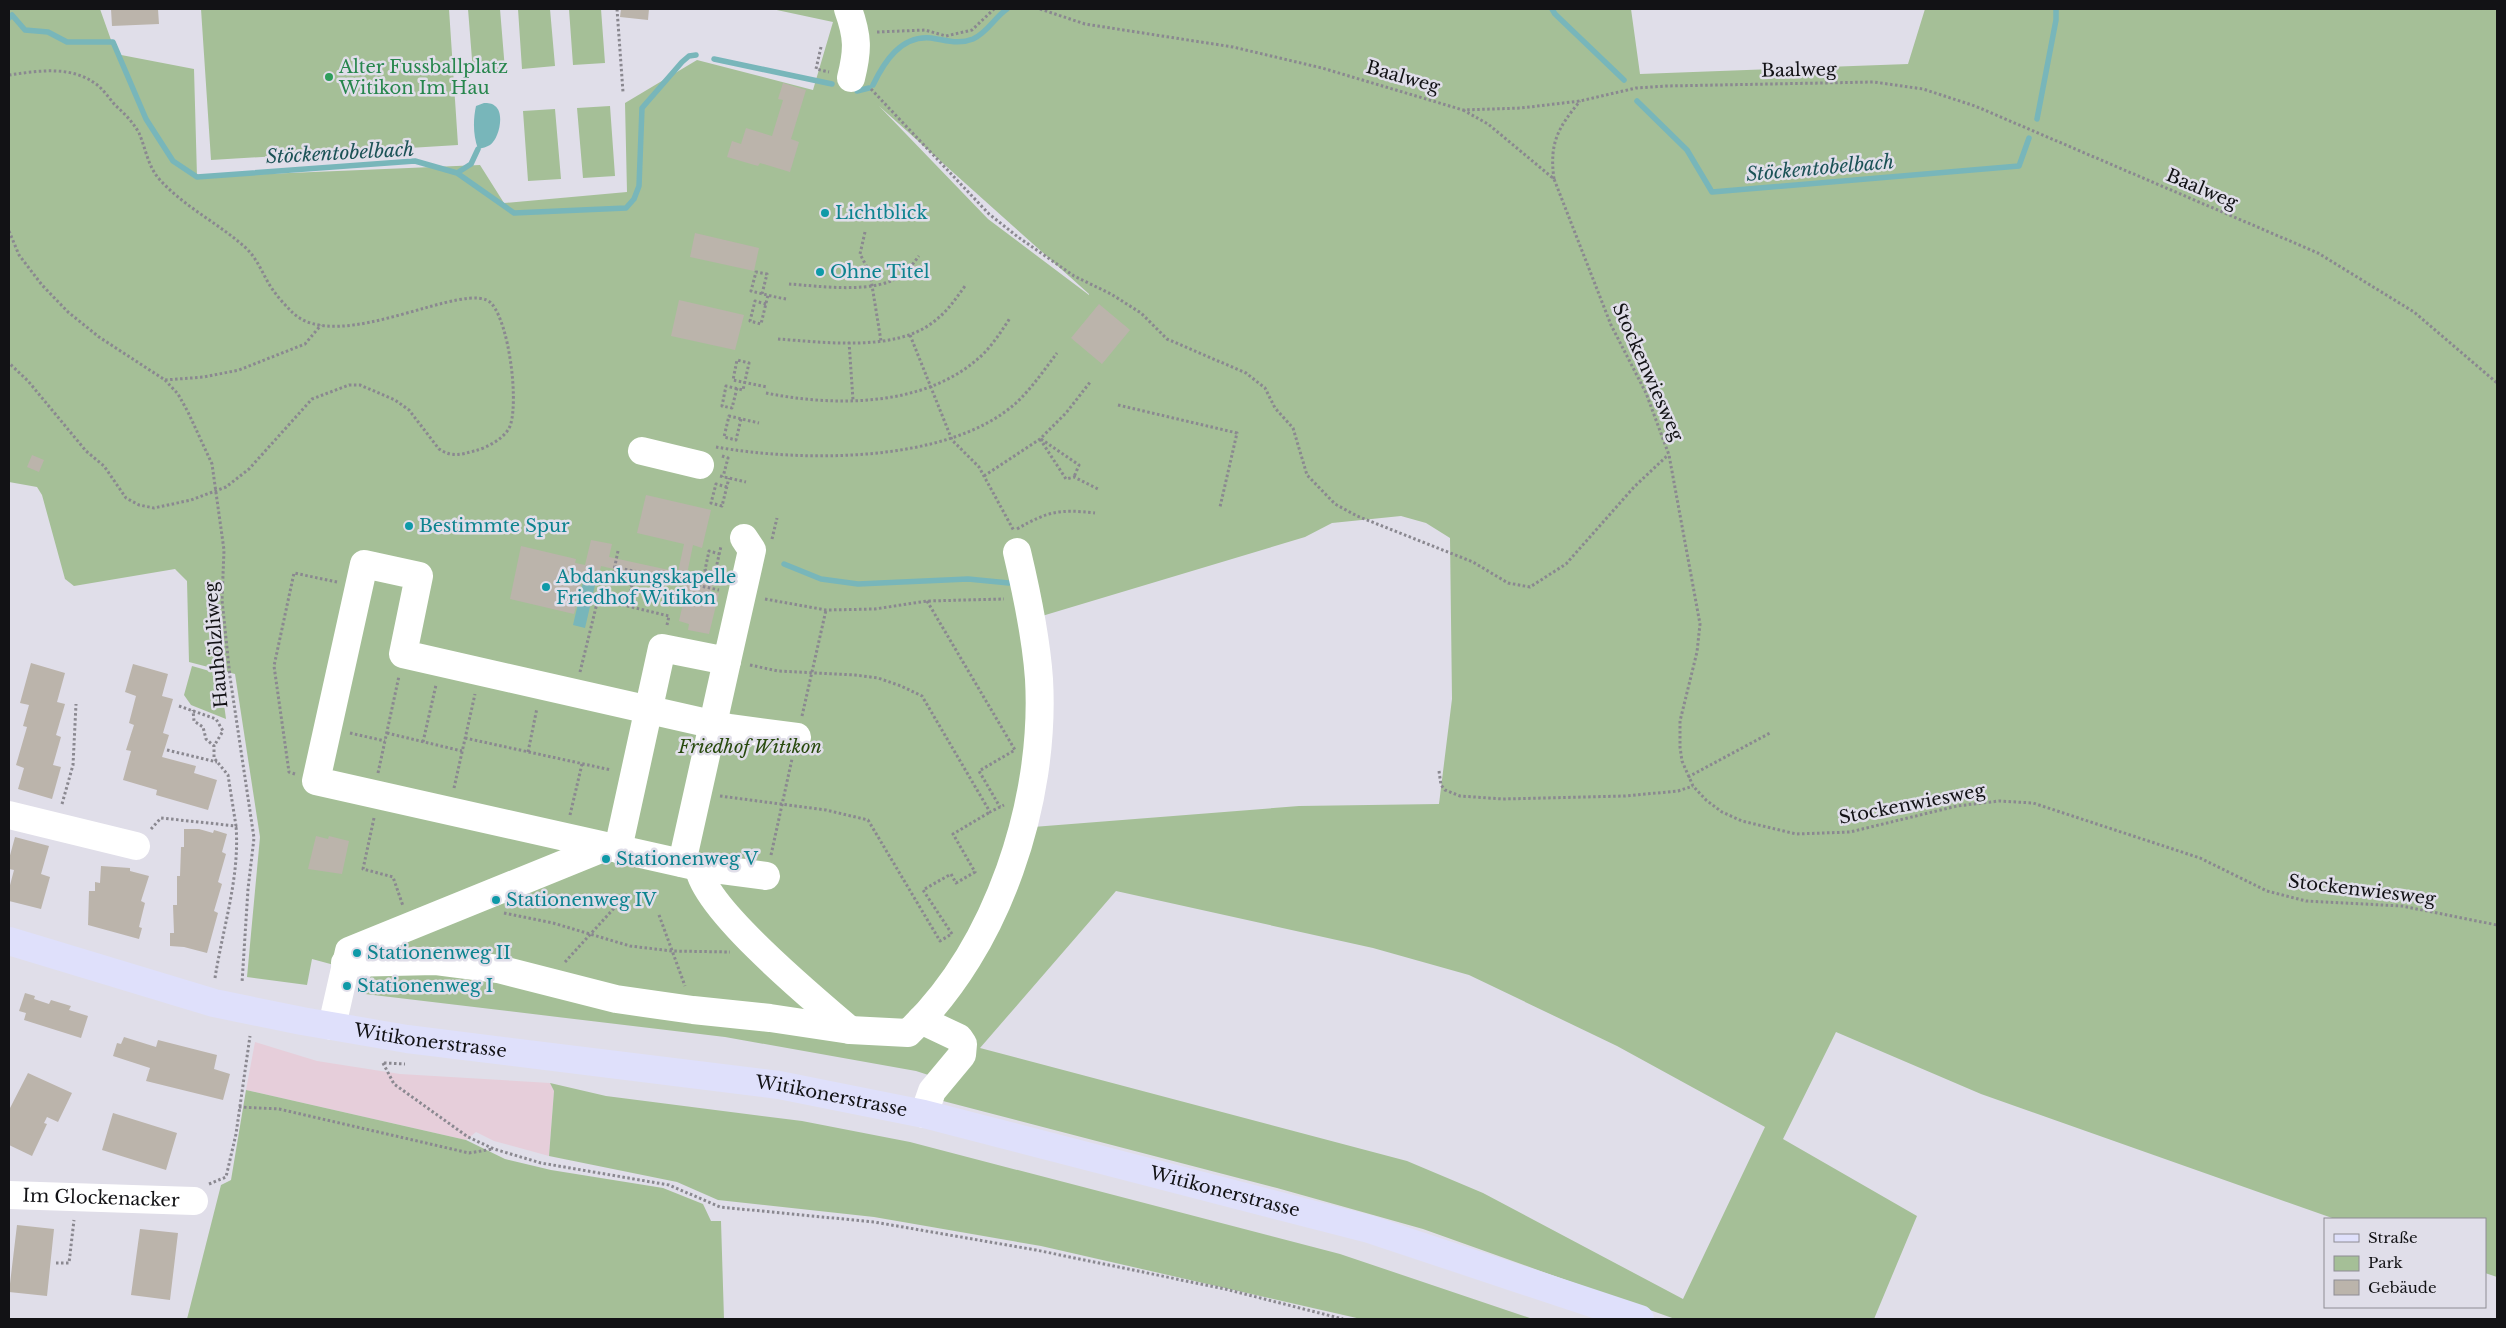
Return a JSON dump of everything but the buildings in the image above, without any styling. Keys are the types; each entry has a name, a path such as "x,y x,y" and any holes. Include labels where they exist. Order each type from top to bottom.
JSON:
{"main road":[{"name":"Witikonerstrasse","path":"9,941 214,1003 332,1026 417,1040 778,1086 924,1114 1369,1229 1640,1319"}],"street":[{"path":"851,78 857,54 852,20"},
{"path":"642,451 707,456"},
{"path":"744,538 752,550 698,791 690,865 731,918 765,956 850,1030"},
{"path":"345,962 436,961 498,969 548,980 616,999 850,1030 908,1033 921,1020 960,969 993,910 1022,835 1037,759 1039,680 1033,623 1016,541"},
{"path":"766,876 690,865 316,781 364,564 419,576 403,654 713,724 798,736"},
{"path":"613,847 634,775 662,648 727,661"},
{"path":"9,815 136,846"},
{"path":"332,1026 349,951 410,925 613,847"},
{"path":"921,1020 959,1038 963,1044 962,1055 932,1091 924,1114"},
{"name":"Im Glockenacker","path":"9,1195 77,1197 200,1193"}],"path":[{"path":"617,9 623,92"},
{"path":"852,20 925,30 946,36 972,30 994,9"},
{"name":"Baalweg","path":"1040,9 1085,24 1233,47 1313,66 1463,110 1521,108 1580,101 1636,88 1666,86 1874,82 1923,89 1975,106 2318,253 2414,312 2497,383"},
{"path":"9,75 43,71 71,72 96,84 130,120 138,133 145,154 158,178 182,203 246,248 255,258 270,286 294,314 321,325 336,326 389,319 442,303 478,296 485,298 494,306 506,335 512,372 511,423 507,431 500,438 477,450 456,456 446,454 439,449 408,410 395,400 360,385 349,385 312,399 249,468 230,485 191,500 154,508 131,503 104,466 86,451 28,381 9,363"},
{"path":"851,78 866,83 882,103 989,214 1018,237 1074,276 1111,294 1141,313 1166,339 1246,373 1256,380 1265,388 1275,408 1295,431 1305,470 1310,479 1330,500 1352,514 1473,562 1508,583 1530,587 1566,564 1634,487 1669,455"},
{"name":"Stockenwiesweg","path":"1580,101 1558,132 1552,147 1551,162 1554,179 1611,325 1646,393 1669,455 1700,624 1697,652 1680,722 1680,747 1688,777 1693,786 1722,812 1765,828 1796,834 1850,832 1958,806 1999,801 2033,803 2200,858 2267,891 2306,901 2402,906 2497,925"},
{"name":"Stockenwiesweg","path":"1463,110 1496,130 1554,179"},
{"name":"Hauhölzliweg","path":"9,231 19,255 68,312 99,337 165,380 178,394 212,464 224,550 222,600 228,658 254,838 248,889 242,983"},
{"path":"865,232 860,254 870,273 873,285 881,341"},
{"path":"789,284 842,287 887,282 904,274 918,256"},
{"path":"762,294 767,274 756,272 751,291 762,294 768,295 786,300"},
{"path":"778,339 849,342 881,341 910,335 931,324 949,308 964,286"},
{"path":"766,304 755,301 750,321 761,324 766,304 768,295"},
{"path":"766,394 791,398 853,400 906,394 931,387 963,370 980,357 1010,318"},
{"path":"165,380 204,377 239,370 305,344 321,325"},
{"path":"910,335 952,440 979,467 1016,541 1040,516 1065,510 1095,513"},
{"path":"849,342 853,400"},
{"path":"707,456 752,453 813,456 906,450 952,440 985,424 1015,404 1035,383 1057,353"},
{"path":"736,388 732,408 722,406 726,386 736,388 743,390 744,382 749,363 737,360 733,380 744,382 767,387"},
{"path":"984,476 1040,439 1066,413 1091,381"},
{"path":"1118,405 1237,434 1220,507"},
{"path":"741,419 736,440 724,437 729,416 759,423"},
{"path":"1040,439 1066,479 1074,478 1100,490"},
{"path":"1040,439 1079,465 1074,478"},
{"path":"727,487 716,484 711,504 722,506 727,487 729,478"},
{"path":"720,554 709,551 705,570 716,573 720,554 722,544 744,538"},
{"path":"618,551 613,576 633,580 627,606"},
{"path":"615,567 715,589"},
{"path":"316,781 289,772 274,666 294,573 359,587"},
{"path":"742,595 826,610 875,609 927,602 1028,598"},
{"path":"575,693 598,599 669,616 662,648"},
{"path":"927,602 1015,750 979,771 1000,807"},
{"path":"403,654 385,742 364,869 393,877 410,925"},
{"path":"727,661 778,670 855,674 878,678 922,696 990,812"},
{"path":"422,742 441,662"},
{"path":"449,811 480,671"},
{"path":"528,752 542,685"},
{"path":"56,826 73,765 76,704"},
{"path":"179,706 216,719 223,731 214,746 214,758 228,775 236,826 238,842 229,911 219,948 215,978"},
{"path":"192,710 194,721 203,728 206,740 214,746"},
{"path":"328,728 385,742"},
{"path":"387,733 462,751"},
{"path":"1688,777 1770,733"},
{"path":"465,738 634,775"},
{"path":"167,750 218,762"},
{"path":"565,837 582,764"},
{"path":"1438,771 1441,785 1451,793 1502,799 1625,796 1678,791 1693,786"},
{"path":"950,935 923,890 951,874 956,883 975,872 953,834 1032,788"},
{"path":"698,791 826,810 868,820 940,941 959,930"},
{"path":"136,846 161,818 236,826"},
{"path":"548,980 617,905"},
{"path":"495,912 553,923 630,946 672,951 725,952 765,956"},
{"path":"659,915 693,1010"},
{"path":"200,1193 226,1177 236,1134 250,1036"},
{"path":"383,1063 394,1084 468,1137 494,1149 541,1163 669,1185 720,1207 874,1222 1036,1250 1225,1289 1343,1319"},
{"path":"239,1107 279,1110 470,1153 494,1149"},
{"path":"56,1263 69,1263 77,1197"}],"shaded area":[{"path":"255,1042 317,1061 400,1074 550,1083 554,1091 549,1156 494,1141 476,1132 466,1140 246,1090"}],"green space":[{"name":"Friedhof Witikon","path":"9,9 100,9 116,54 194,69 197,177 480,165 504,203 627,192 625,103 697,60 813,90 833,22 772,9 1631,9 1640,74 1908,64 1925,9 2497,9 2497,1277 2486,1273 2486,1218 2332,1218 1981,1094 1836,1032 1783,1139 1917,1216 1874,1319 1675,1319 1423,1229 1277,1188 943,1101 947,1081 916,1071 725,1037 365,994 371,975 312,959 307,985 247,977 260,837 235,674 189,662 187,581 175,569 74,586 65,579 42,495 37,487 9,482","holes":["879,106 1089,294 988,219","1401,516 1426,523 1450,538 1452,699 1439,804 1299,806 1033,827 1042,616 1305,537 1332,523","1116,891 1373,948 1469,975 1617,1046 1765,1127 1683,1299 1483,1193 1407,1161 980,1048"]},
{"name":"Alter Fussballplatz Witikon Im Hau","path":"201,9 449,9 458,145 211,160"},
{"path":"468,9 500,9 505,70 473,72"},
{"path":"518,9 550,9 555,66 522,69"},
{"path":"569,9 601,9 605,63 573,65"},
{"path":"610,106 615,176 583,178 577,108"},
{"path":"555,109 561,179 528,181 523,111"},
{"path":"192,666 220,674 226,719 191,705 184,695"},
{"path":"550,1083 606,1096 802,1121 910,1142 1340,1254 1533,1319 1361,1319 1041,1246 874,1217 718,1200 677,1182 549,1156 554,1091"},
{"path":"246,1090 466,1140 505,1159 551,1170 663,1188 703,1204 711,1221 721,1221 724,1319 187,1319 221,1185 231,1180"}],"water":[{"path":"484,103 493,104 498,109 500,126 493,142 489,146 478,149 474,133 475,111 476,106"},
{"path":"584,578 596,581 585,628 573,625"}],"waterway":[{"name":"Stöckentobelbach","path":"873,85 888,59 902,45 920,38 957,42 968,41 983,33 1007,9"},
{"name":"Stöckentobelbach","path":"1552,9 1624,80"},
{"name":"Stöckentobelbach","path":"2037,119 2056,20 2056,9"},
{"name":"Stöckentobelbach","path":"9,18 12,15 25,30 48,32 67,42 113,42 146,119 173,161 197,177 415,161 457,173 514,213 626,208 634,199 639,186 642,108 682,62 689,56 696,55"},
{"name":"Stöckentobelbach","path":"714,59 832,84"},
{"name":"Stöckentobelbach","path":"857,91 869,88"},
{"name":"Stöckentobelbach","path":"1637,101 1687,150 1712,192 2019,166 2029,138"},
{"path":"457,173 471,164 478,149"},
{"path":"784,564 821,579 858,584 968,579 1009,583"}],"place":[{"name":"Alter Fussballplatz Witikon Im Hau","path":"329,77"},
{"name":"Lichtblick","path":"825,213"},
{"name":"Ohne Titel","path":"820,272"},
{"name":"Bestimmte Spur","path":"409,526"},
{"name":"Abdankungskapelle Friedhof Witikon","path":"546,587"},
{"name":"Stationenweg V","path":"606,859"},
{"name":"Stationenweg IV","path":"496,900"},
{"name":"Stationenweg II","path":"357,953"},
{"name":"Stationenweg I","path":"347,986"}]}
